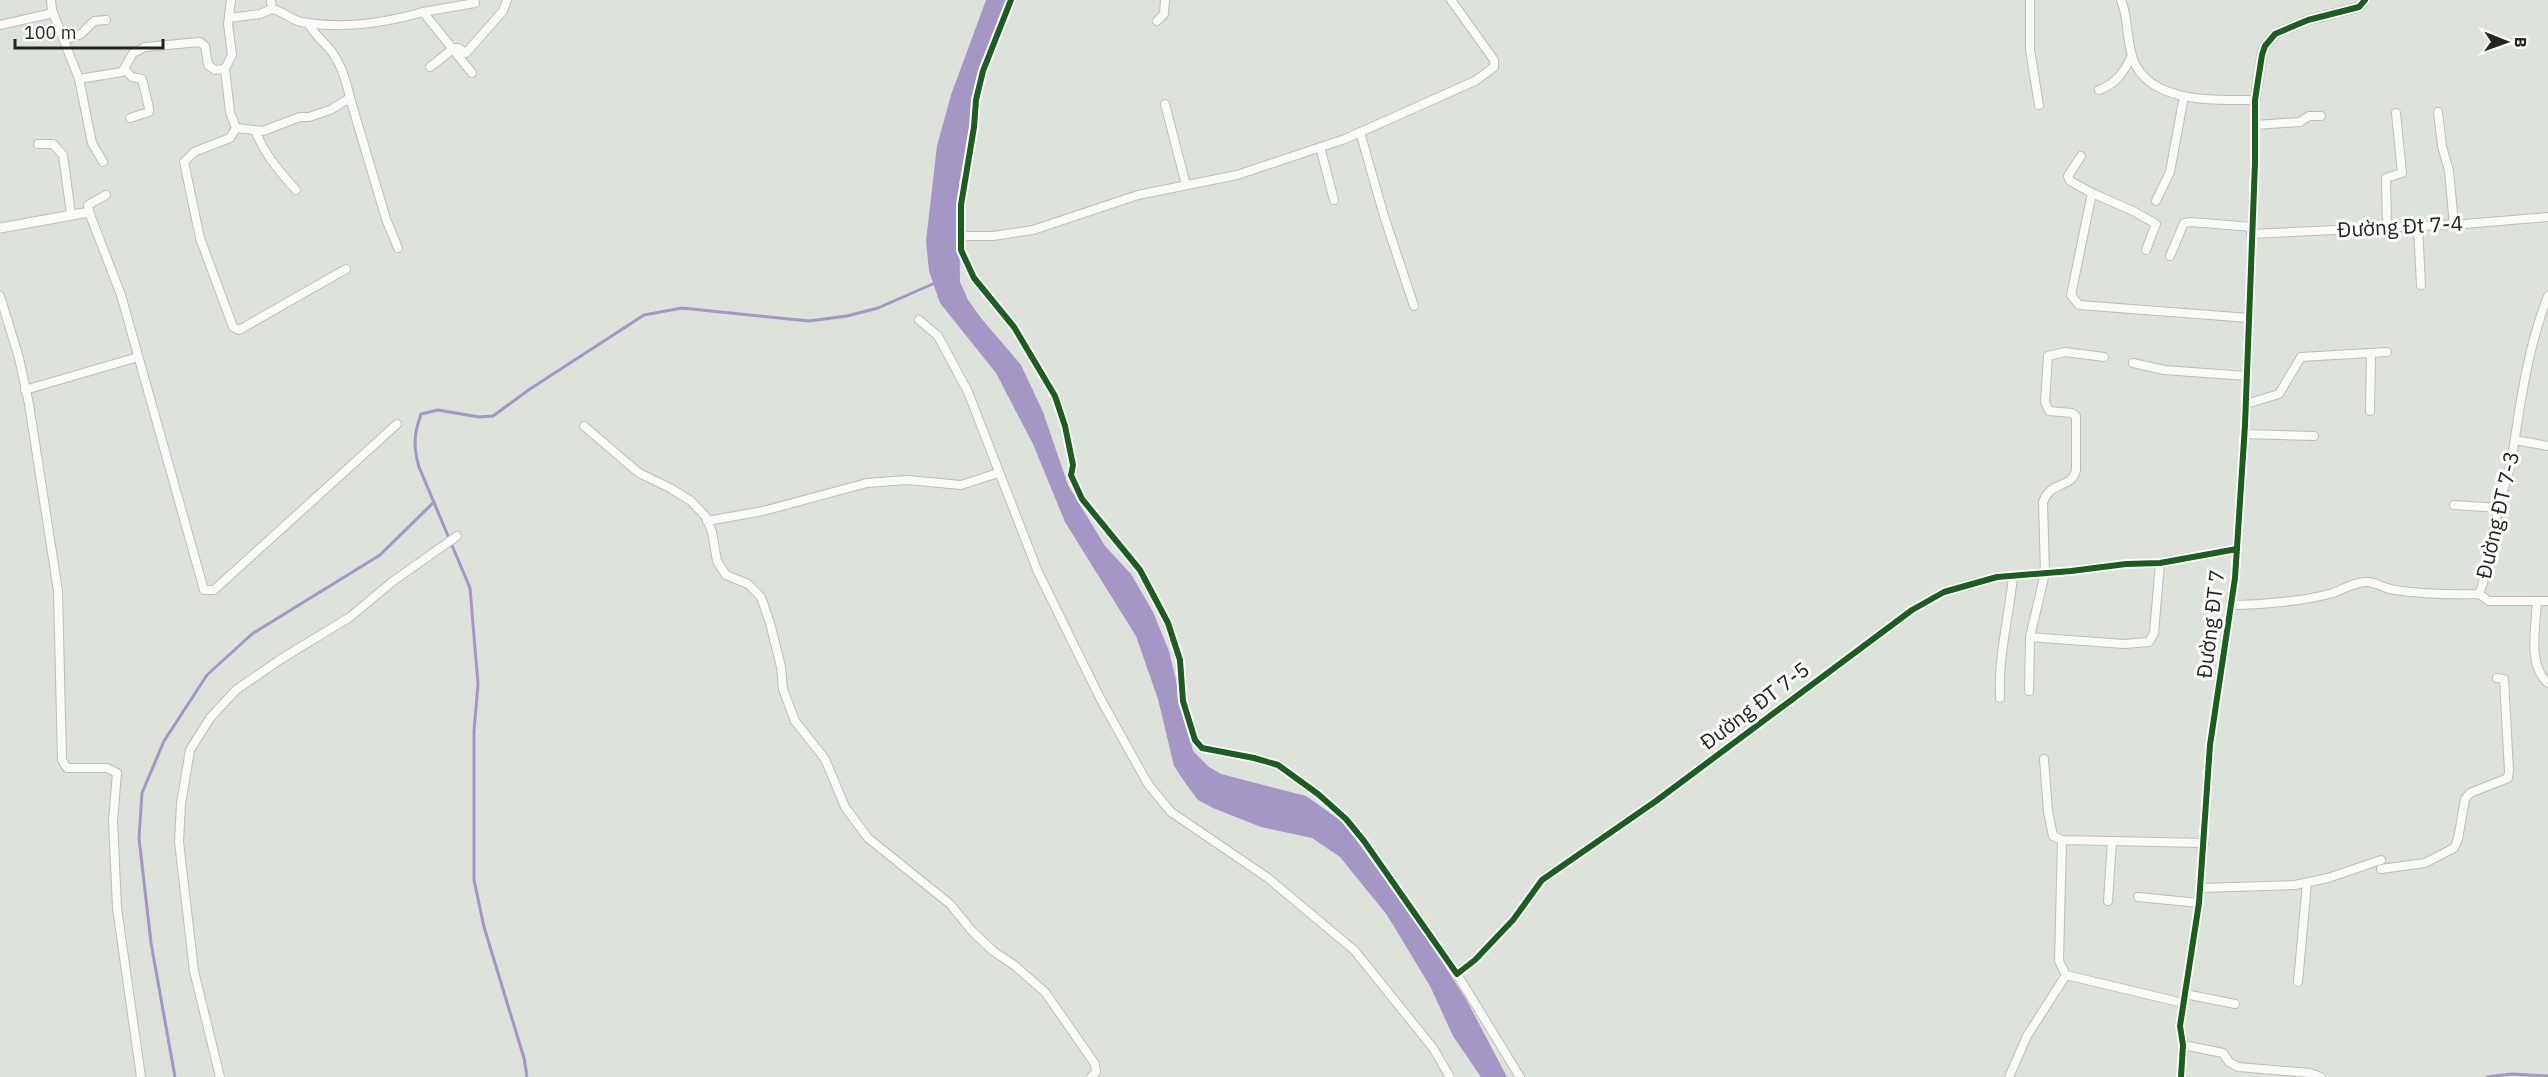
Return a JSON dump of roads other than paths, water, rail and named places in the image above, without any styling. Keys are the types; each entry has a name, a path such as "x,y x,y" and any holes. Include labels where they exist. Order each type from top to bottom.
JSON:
{"street":[{"path":"51,0 53,14 79,79 92,143 103,162"},
{"path":"231,0 229,18 232,55 225,69 230,112 236,128"},
{"path":"430,67 454,48 466,53 504,11 507,0"},
{"path":"1011,0 983,71 976,99 974,127 961,205 961,250 974,278 1014,327 1055,396 1065,426 1073,465 1071,475 1082,499 1140,570 1168,623 1178,652 1183,701 1195,740 1202,748 1278,765 1318,794 1346,819 1370,848 1457,974 1520,1077"},
{"path":"1157,21 1164,14 1165,0"},
{"path":"961,236 993,236 1033,230 1138,195 1237,175 1360,132 1475,81 1494,67 1494,60 1451,0"},
{"path":"2030,0 2030,50 2039,105"},
{"path":"2121,0 2137,70 2157,86 2168,93 2184,96 2255,100 2262,55 2265,46 2275,34 2308,20 2360,7 2365,0"},
{"path":"229,18 260,14 271,4 297,22 323,25 390,21 423,12 476,3"},
{"path":"423,12 472,73"},
{"path":"0,25 53,14"},
{"path":"64,40 81,34 94,21 106,20"},
{"path":"308,23 316,37 333,55 345,77 386,219 398,248"},
{"path":"79,79 122,72 133,53 145,47 200,42 205,46 208,65 215,70 225,69"},
{"path":"2099,90 2112,85 2122,75 2132,56"},
{"path":"124,69 132,77 142,79 149,108 149,112 130,118"},
{"path":"2156,201 2170,172 2184,96"},
{"path":"236,128 262,130 330,110 350,98"},
{"name":"Đường ĐT 7","path":"2181,1077 2183,1045 2180,1026 2201,888 2210,745 2237,549 2246,404 2255,100"},
{"path":"1165,104 1186,185"},
{"path":"2438,112 2442,146 2449,171 2454,224"},
{"path":"2387,228 2386,178 2402,173 2396,113"},
{"path":"2255,125 2300,122 2309,116 2321,116"},
{"path":"236,128 230,138 194,152 184,162 200,238 233,327 239,330 346,269"},
{"path":"255,130 276,167 296,190"},
{"path":"1360,132 1384,216 1414,306"},
{"path":"38,144 52,144 63,154 71,214"},
{"path":"1320,147 1334,200"},
{"path":"2081,156 2068,176 2070,181 2156,224 2146,250"},
{"path":"2092,193 2071,295 2079,305 2249,318"},
{"path":"106,195 88,205 89,212 121,296 204,590 214,590 397,424"},
{"path":"0,228 89,212"},
{"name":"Đường Đt 7-4","path":"2170,256 2184,224 2191,222 2252,230 2387,228 2548,217"},
{"path":"2418,226 2421,285"},
{"path":"0,296 19,358 58,591 60,754 67,768 107,768 116,770 117,773 113,821 117,908 141,1077"},
{"name":"Đường ĐT 7-3","path":"2231,604 2253,605 2323,594 2368,582 2394,590 2449,595 2479,594 2485,580 2494,526 2515,440 2516,418 2533,344 2548,296"},
{"path":"919,320 938,336 968,392 1038,572 1100,698 1148,784 1171,812 1268,878 1354,950 1433,1048 1450,1077"},
{"path":"2029,691 2030,637 2045,573 2043,502 2046,493 2053,487 2069,482 2075,476 2078,435 2076,416 2072,413 2049,411 2045,402 2048,356 2065,352 2104,357"},
{"path":"2246,404 2279,394 2301,357 2387,352"},
{"path":"2370,411 2371,353"},
{"path":"25,390 138,357"},
{"path":"2133,363 2163,370 2247,376"},
{"path":"584,426 639,473 691,501 707,521 712,532 717,561 726,575 748,584 761,597 781,667 783,689 795,721 825,759 845,807 867,838 950,904 972,931 993,951 1014,965 1045,992 1095,1064 1096,1072 1091,1077"},
{"path":"2244,434 2314,436"},
{"path":"2515,440 2548,446"},
{"path":"707,521 763,511 867,483 907,480 961,485 998,473"},
{"path":"2454,505 2500,508"},
{"path":"220,1077 194,971 179,842 181,804 190,750 210,718 236,690 281,659 350,617 439,547 458,536"},
{"name":"Đường ĐT 7-5","path":"1457,974 1475,960 1513,920 1542,880 1656,801 1912,610 1944,591 1997,577 2126,564 2160,563 2237,549"},
{"path":"2030,637 2124,644 2149,642 2154,633 2160,563"},
{"path":"2000,698 1999,676 2004,627 2010,614 2013,576"},
{"path":"2479,594 2489,601 2548,601"},
{"path":"2537,601 2536,662 2540,676 2548,683"},
{"path":"2201,888 2307,883 2381,865 2425,863 2454,848 2458,839 2464,799 2470,793 2508,778 2510,771 2504,679 2497,678"},
{"path":"2044,759 2048,812 2053,836 2062,840 2204,843"},
{"path":"2062,840 2059,961 2066,975 2183,1004"},
{"path":"2108,901 2112,841"},
{"path":"2298,982 2307,883"},
{"path":"2138,897 2199,903"},
{"path":"2009,1077 2027,1035 2066,975"},
{"path":"2185,994 2235,1004"},
{"path":"2183,1045 2223,1053 2229,1062 2238,1067 2310,1073 2321,1077"}],"waterway":[{"path":"527,1077 524,1058 484,927 474,880 474,731 478,684 470,588 419,467 415,440 421,414 438,410 479,417 493,416 530,389 644,315 682,308 809,321 847,316 878,308 935,283"},
{"path":"175,1077 151,943 139,838 142,793 164,741 207,675 252,634 380,555 434,502"},
{"path":"2487,1077 2511,1074 2548,1076"}]}
